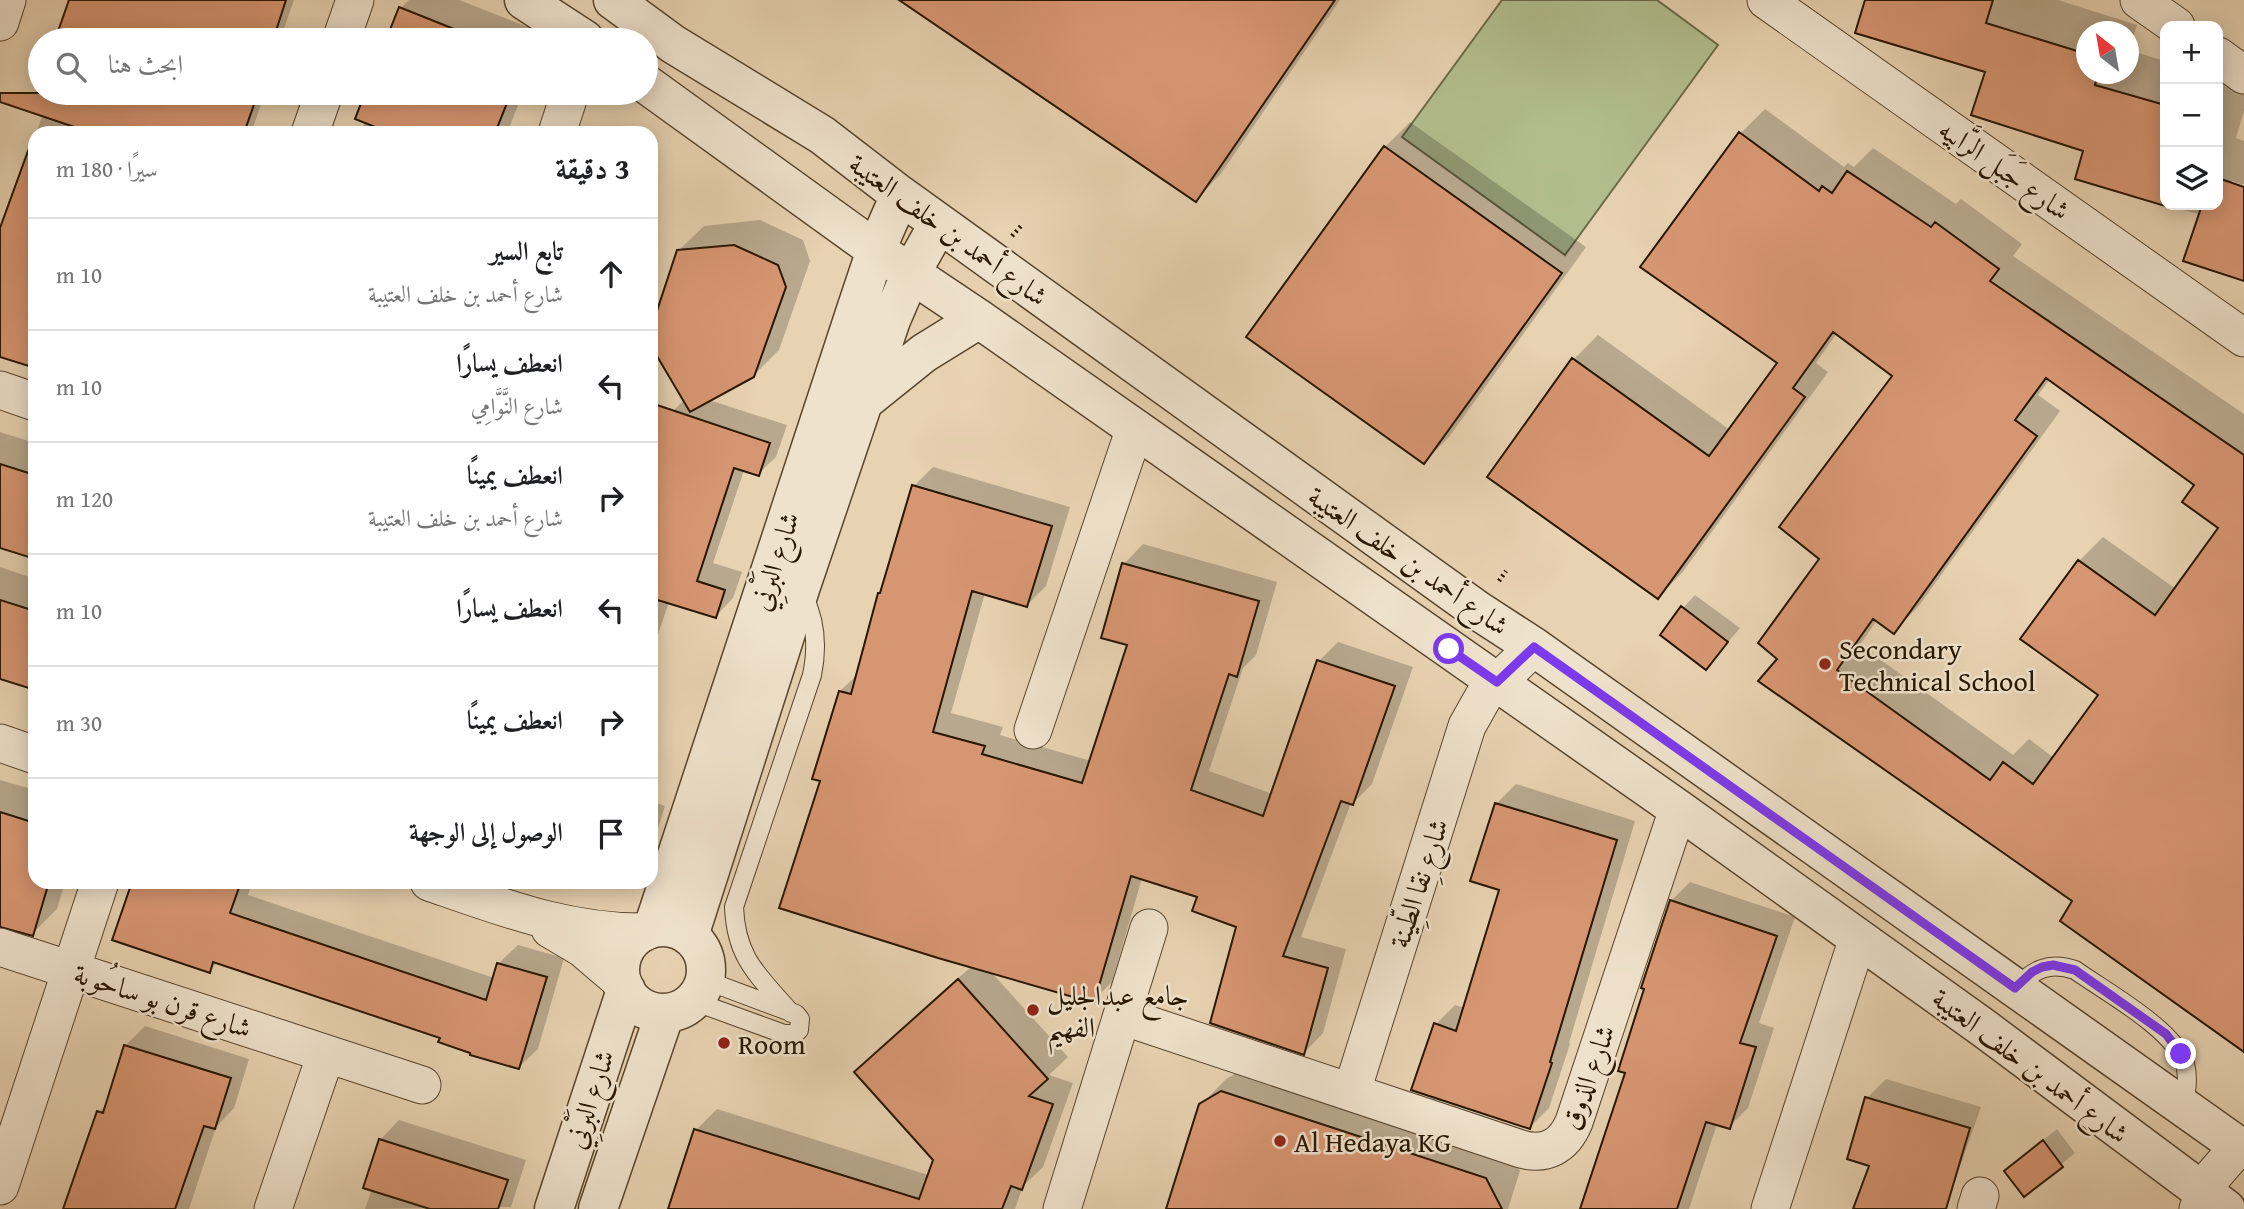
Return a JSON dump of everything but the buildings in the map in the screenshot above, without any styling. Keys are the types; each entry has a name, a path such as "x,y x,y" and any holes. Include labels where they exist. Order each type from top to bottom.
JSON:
{"street":[{"path":"0,22 7,0"},
{"path":"345,28 355,0"},
{"path":"524,0 567,28"},
{"name":"شارع جَبَل الرَّابيه","path":"1766,0 2244,338"},
{"path":"2139,0 2169,21"},
{"name":"شارع أحمد بن خلف العتيبة","path":"629,7 654,28"},
{"name":"شارع أحمد بن خلف العتيبة","path":"658,31 673,44 822,135 900,195 1466,602 1534,647 2183,1107 2242,1146 2213,1175 2209,1204"},
{"path":"2223,60 2244,75"},
{"name":"شارع أحمد بن خلف العتيبة","path":"658,93 876,250 979,319 1678,808 1985,1028 2209,1204"},
{"path":"312,126 320,105"},
{"path":"558,126 566,105"},
{"name":"شارع البَرْنِي","path":"662,932 876,250 900,195"},
{"name":"شارع البَرْنِي","path":"662,932 800,589 891,320 911,273 939,223"},
{"path":"863,402 924,353 979,319"},
{"path":"0,390 28,400"},
{"path":"1033,730 1135,428"},
{"name":"شارع نِقا الطِّينة","path":"1352,1091 1467,726 1485,694 1534,647"},
{"path":"0,743 28,753"},
{"name":"شارع الذوق","path":"1122,1016 1532,1152 1554,1148 1563,1141 1574,1122 1678,808"},
{"path":"0,1186 98,889"},
{"path":"450,889 536,918 598,931 662,932 702,951 705,960 688,998 653,1012 642,1007 582,948 536,918"},
{"path":"1062,1209 1149,928"},
{"path":"624,987 621,973 624,954 632,940 662,932"},
{"path":"1770,1209 1858,938"},
{"name":"شارع قرن بو ساحُوبة","path":"0,947 422,1085"},
{"name":"شارع البَرْنِي","path":"554,1209 624,987"},
{"name":"شارع البَرْنِي","path":"603,1203 688,998"},
{"path":"273,1209 326,1054"},
{"path":"595,1078 598,1091 597,1119 577,1184 579,1199 603,1203"}],"lane":[{"path":"688,998 790,1035 795,1034 801,1024 800,1019 791,1013 742,951 735,930 734,907 816,658 814,622 800,589"},
{"path":"2015,988 2032,972 2042,967 2064,967 2075,970 2155,1026 2175,1044 2185,1066 2187,1079 2183,1107"},
{"path":"688,998 791,1013"}],"green space":[{"path":"1502,0 1657,0 1718,45 1565,255 1402,137"}],"place":[{"name":"Secondary Technical School","path":"1825,664"},
{"name":"جامع عبدالجليل الفهيم","path":"1033,1010"},
{"name":"Room","path":"724,1043"},
{"name":"Al Hedaya KG","path":"1280,1141"}],"route":[{"path":"1449,649 1497,682 1534,647 2015,988 2032,972 2042,967 2053,965 2075,970 2166,1034 2181,1054"}]}
